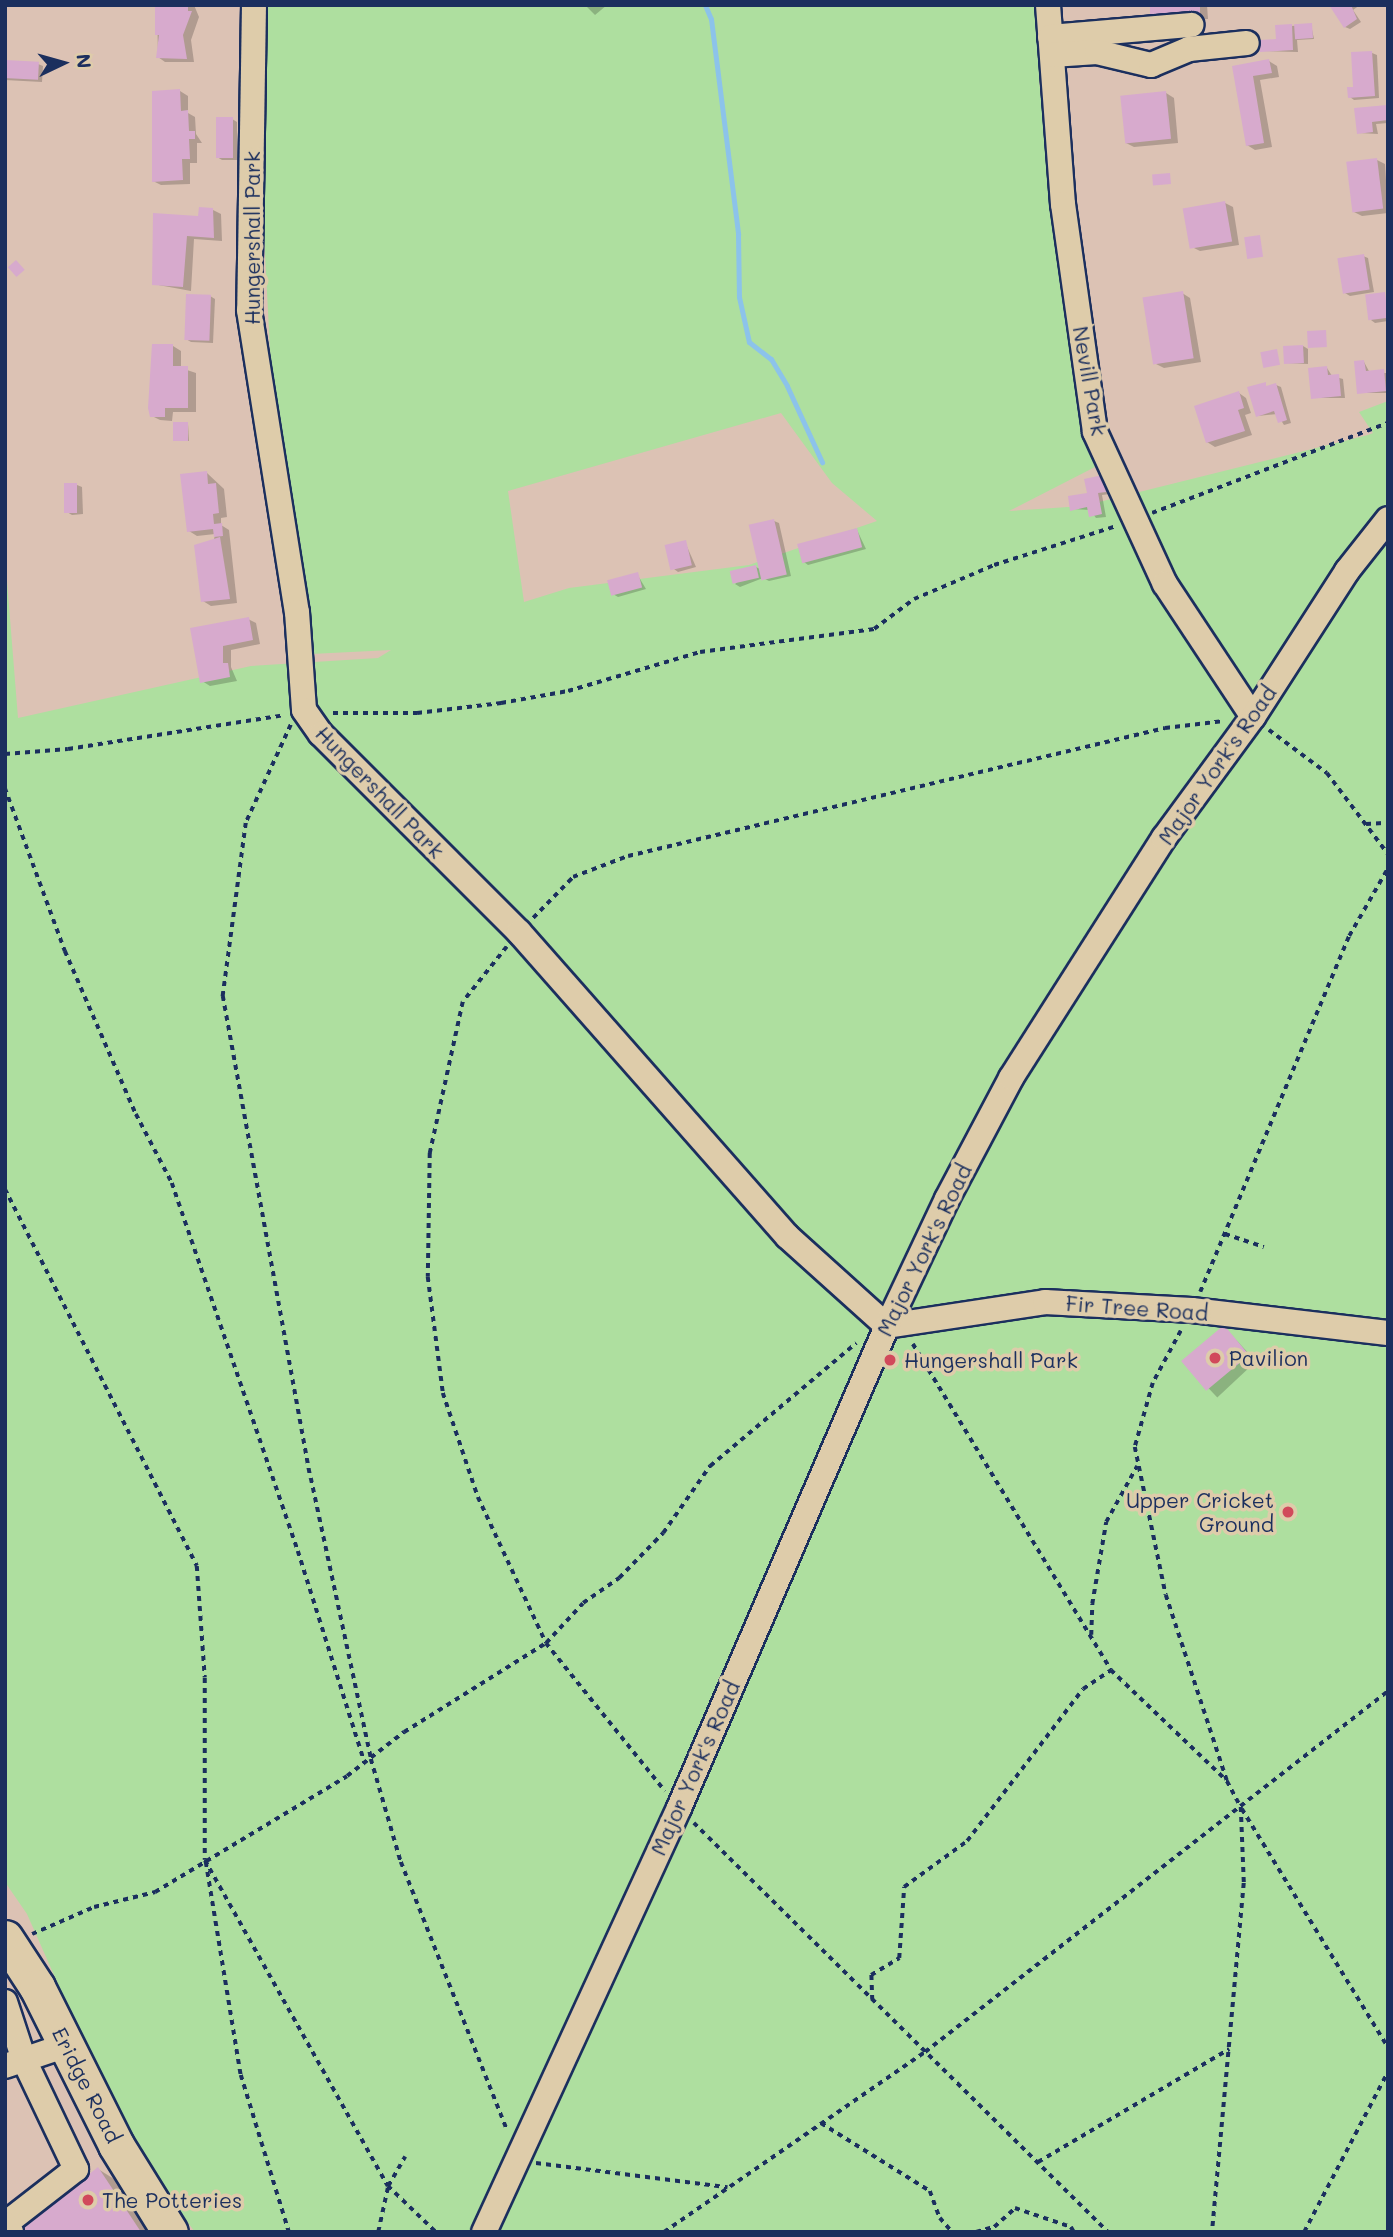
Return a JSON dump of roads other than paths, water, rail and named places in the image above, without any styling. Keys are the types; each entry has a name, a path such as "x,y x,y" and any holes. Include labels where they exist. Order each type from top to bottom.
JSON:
{"highway":[{"name":"Eridge Road","path":"8,1940 67,2045 116,2145 170,2232"}],"street":[{"name":"Hungershall Park","path":"254,5 249,310 297,612 304,710 357,773 519,932 786,1236 887,1326"},
{"name":"Nevill Park","path":"1048,5 1063,204 1095,432 1165,584 1252,718"},
{"path":"1051,46 1191,25"},
{"path":"1051,46 1105,52 1151,65 1189,49 1247,43"},
{"name":"Major York's Road","path":"484,2232 679,1808 887,1326 1011,1078 1164,838 1252,718 1347,571 1388,519"},
{"name":"Fir Tree Road","path":"887,1326 1045,1302 1192,1310 1388,1333"},
{"path":"5,2002 15,2063 76,2169 5,2224 11,2232"},
{"path":"15,2063 67,2045"}],"waterway":[{"path":"705,5 711,19 738,234 739,297 749,342 771,359 787,386 822,462"}],"place":[{"name":"Pavilion","path":"1215,1358"},
{"name":"Hungershall Park","path":"890,1360"},
{"name":"Upper Cricket Ground","path":"1288,1512"},
{"name":"The Potteries","path":"88,2200"}]}
